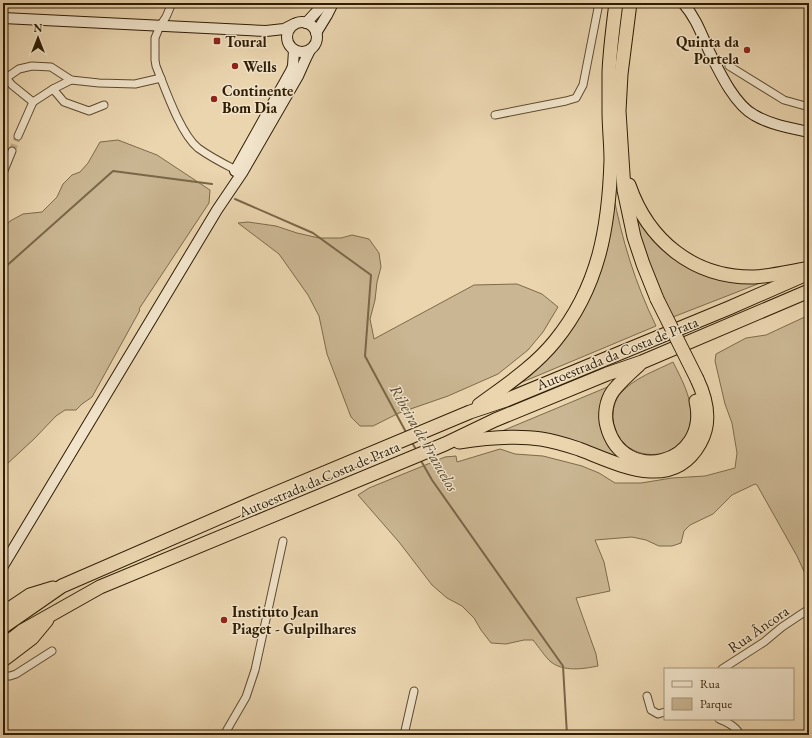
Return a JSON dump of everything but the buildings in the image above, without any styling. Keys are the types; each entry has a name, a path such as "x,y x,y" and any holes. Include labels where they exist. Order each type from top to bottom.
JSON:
{"highway":[{"path":"470,412 525,371 555,341 568,323 590,282 602,243 608,207 611,159 609,71 616,3"},
{"path":"630,3 623,54 619,126 624,170 624,190 634,237 654,300"},
{"path":"445,444 480,439 521,437 538,439 567,445 629,468 650,471 660,471 678,465 691,456 697,448 707,425 704,395 693,381 654,300 636,267 624,225 611,159"},
{"path":"624,170 634,198 648,223 670,247 696,264 720,273 742,276 765,276 809,268"},
{"name":"Autoestrada da Costa de Prata","path":"3,627 62,586 254,502 470,412 506,400 809,274"},
{"name":"Autoestrada da Costa de Prata","path":"3,646 22,631 100,587 384,470 445,444 509,414 607,374 642,362 809,291"},
{"path":"642,362 613,391 606,408 606,425 613,440 618,448 625,454 634,458 653,462 664,461 674,457 682,451 690,441 695,433 698,416 693,381"},
{"path":"3,613 30,595 62,586"},
{"path":"3,660 32,638 55,612"}],"main road":[{"path":"306,23 323,3"},
{"path":"3,566 225,197 242,173 298,76 310,50 314,46 316,42 316,33 327,15 332,3"},
{"path":"683,3 692,13 716,64 736,100 753,114 777,125 809,132"},
{"path":"3,18 266,30 284,29 302,22 312,27 316,33"},
{"path":"294,24 290,27 286,36 290,48 302,52 310,50"},
{"path":"266,30 287,41"},
{"path":"225,197 236,170 291,71 293,66 294,50"}],"street":[{"path":"172,3 155,38 156,66 172,105 190,139 198,148 236,170"},
{"path":"495,115 576,98 583,85 599,3"},
{"path":"33,102 5,78 18,69 32,66 51,67 70,80 98,83 135,84 161,78"},
{"path":"729,66 784,100 809,107"},
{"path":"18,136 33,102 70,80"},
{"path":"54,89 64,102 89,110 104,105"},
{"path":"3,173 12,151"},
{"path":"224,735 246,697 255,670 283,541"},
{"name":"Rua Âncora","path":"724,668 764,642 782,627 809,610"},
{"path":"3,676 16,674 52,651"},
{"path":"404,735 414,691"},
{"path":"647,696 651,710 658,714 664,712"},
{"path":"721,720 738,730 740,735"}],"green space":[{"path":"118,140 157,155 210,190 209,203 139,309 140,310 92,397 76,410 65,410 56,416 34,439 3,466 3,229 10,221 23,214 42,212 57,197 63,184 72,175 80,172 88,163 100,142"},
{"path":"613,193 630,261 648,310 656,326 513,386 577,315"},
{"path":"632,203 683,261 768,280 673,317 661,293 639,237"},
{"path":"248,222 276,226 319,238 341,238 352,235 369,239 379,253 381,267 370,319 374,339 474,285 517,284 542,294 558,307 543,332 528,350 498,374 448,396 399,413 373,426 360,426 351,417 327,354 319,316 308,295 279,254 238,223"},
{"path":"809,315 809,584 797,556 757,485 755,484 732,495 713,514 690,525 684,531 681,543 672,546 659,546 646,540 632,537 595,540 604,562 610,591 576,598 596,654 598,666 580,669 562,667 551,662 533,640 524,640 506,644 491,643 474,618 462,606 447,598 432,585 399,542 358,495 369,488 445,457 456,456 457,462 500,449 515,454 543,456 582,466 599,473 615,483 641,483 672,478 705,476 735,468 737,453 732,423 725,404 715,361 716,354 746,338 766,335"},
{"path":"673,362 685,387 691,407 689,427 684,440 677,447 660,454 642,453 626,446 618,437 614,424 614,409 619,396 632,383"},
{"path":"610,386 601,406 629,461 504,433 502,431"}],"waterway":[{"name":"Ribeira de Francelos","path":"3,269 113,171 212,184"},
{"name":"Ribeira de Francelos","path":"235,199 313,233 371,275 365,356 407,434"},
{"name":"Ribeira de Francelos","path":"411,441 417,451"},
{"name":"Ribeira de Francelos","path":"420,459 432,480 563,666 567,735"}],"tunnel":[{"path":"12,151 18,136"}],"place":[{"name":"Toural","path":"217,41"},
{"name":"Quinta da Portela","path":"747,50"},
{"name":"Wells","path":"235,66"},
{"name":"Continente Bom Dia","path":"214,99"},
{"name":"Instituto Jean Piaget - Gulpilhares","path":"224,620"}]}
